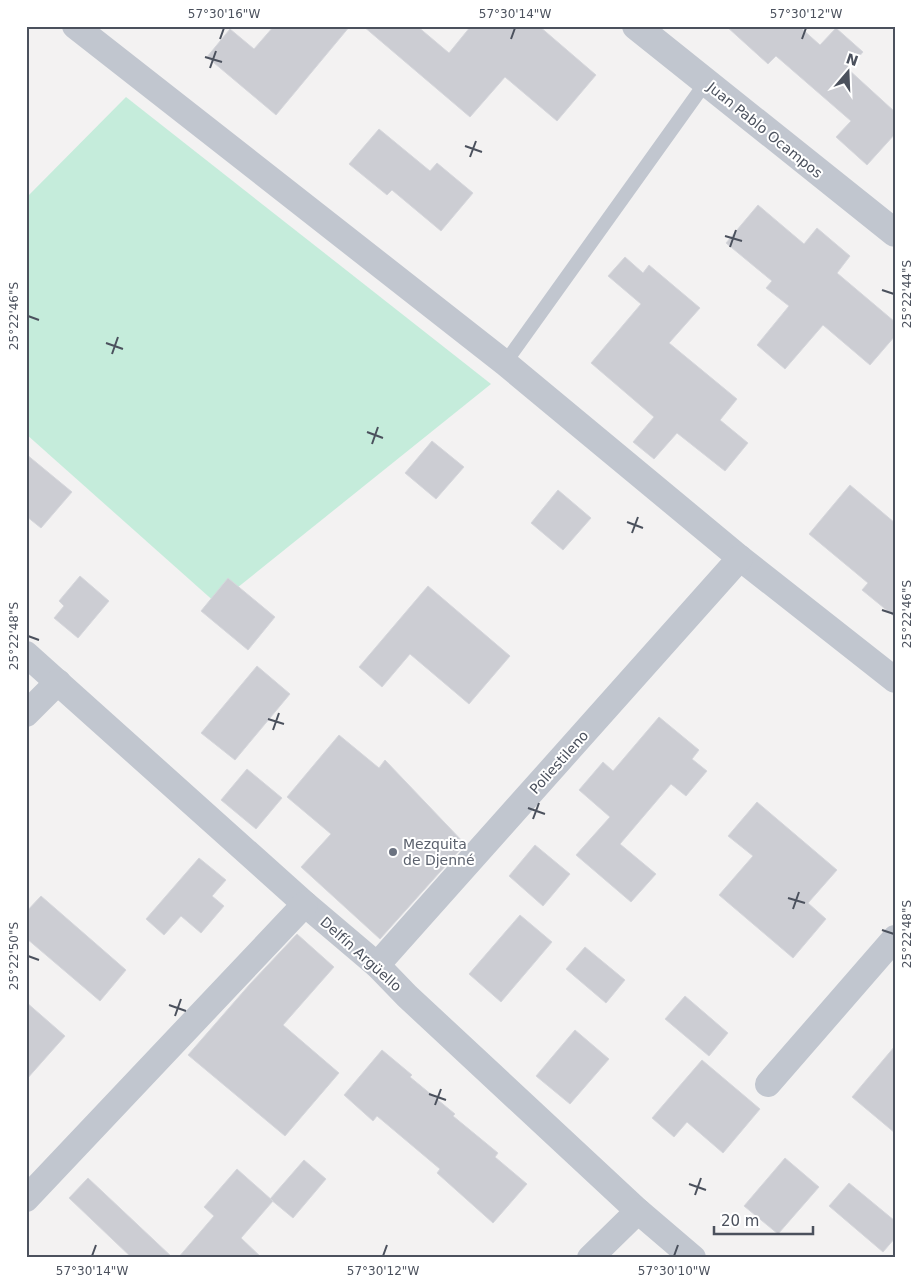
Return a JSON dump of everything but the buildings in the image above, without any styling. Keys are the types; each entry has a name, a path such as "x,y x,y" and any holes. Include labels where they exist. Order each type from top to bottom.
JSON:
{"street":[{"path":"75,26 505,363 740,558 895,680"},
{"name":"Juan Pablo Ocampos","path":"636,26 895,233"},
{"name":"Poliestileno","path":"377,965 740,558"},
{"name":"Delfín Argüello","path":"26,654 305,904 377,965 414,1002 638,1211 693,1258"},
{"path":"26,714 58,682"},
{"path":"26,1199 305,904"},
{"path":"768,1084 895,938"},
{"path":"590,1258 638,1211"}],"lane":[{"path":"505,363 706,82"}],"green space":[{"path":"126,97 491,384 217,604 26,434 26,198"}],"place":[{"name":"Mezquita de Djenné","path":"393,852"}]}
